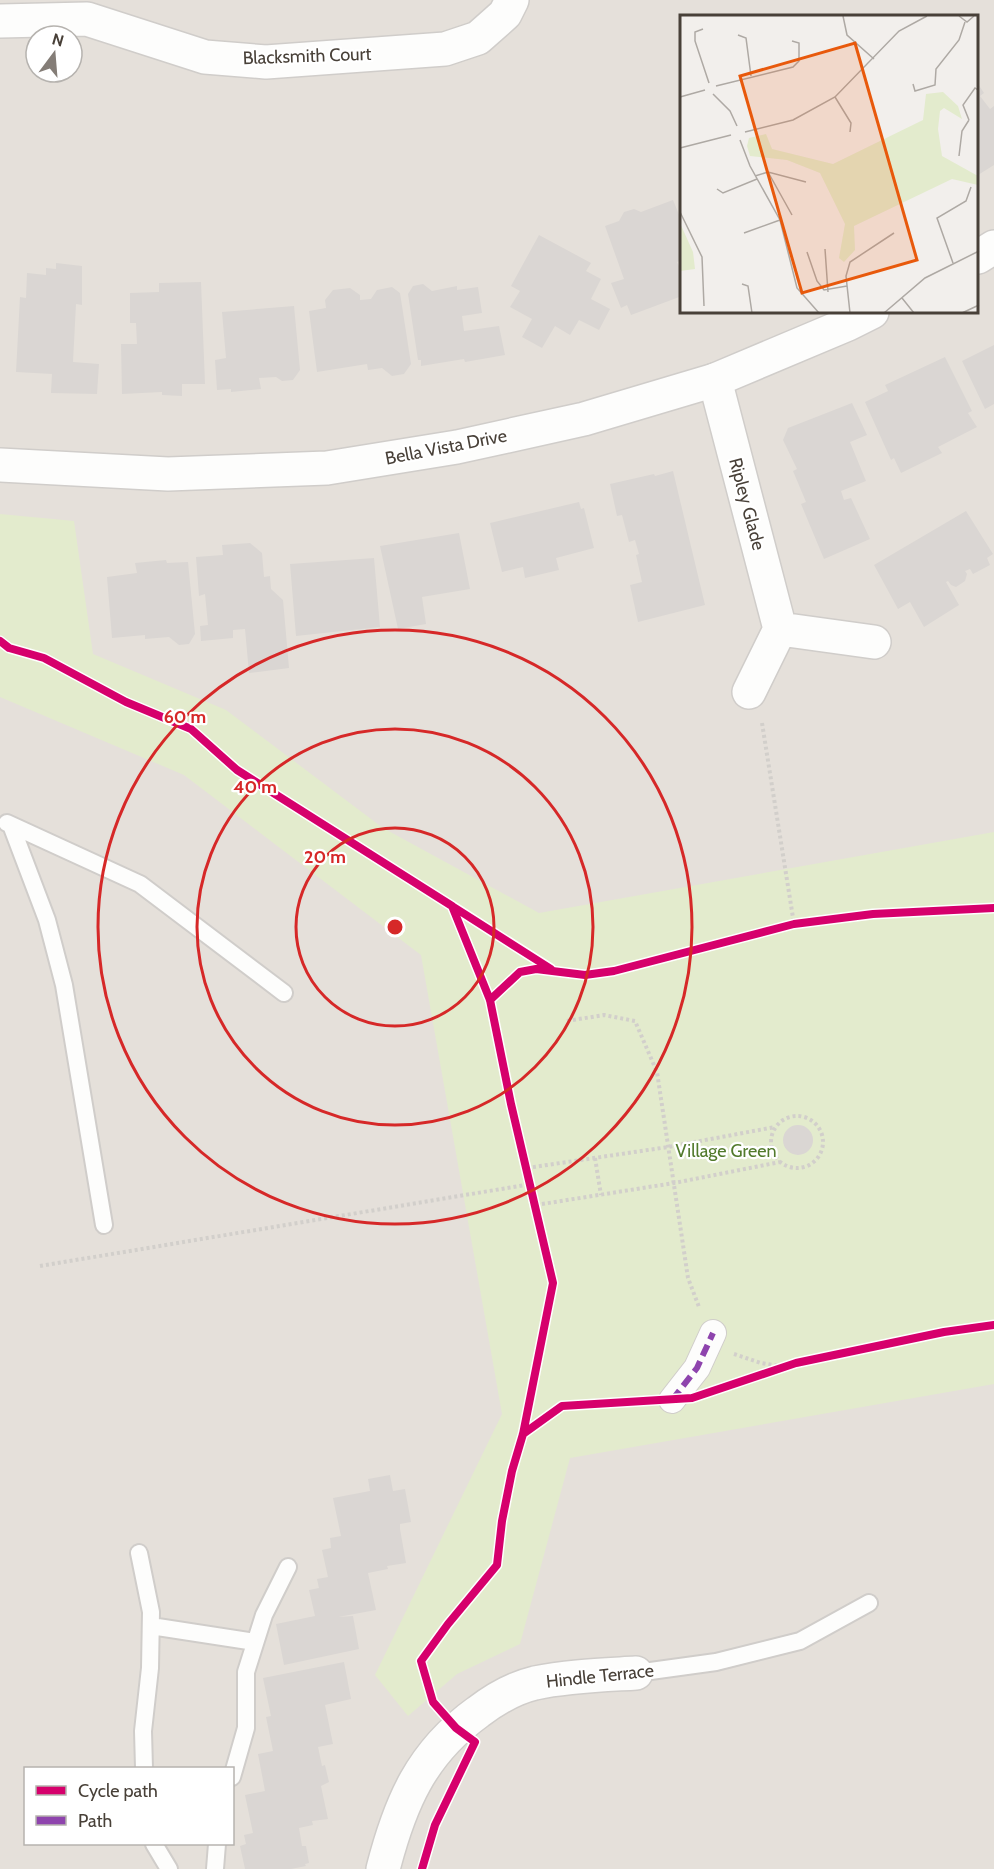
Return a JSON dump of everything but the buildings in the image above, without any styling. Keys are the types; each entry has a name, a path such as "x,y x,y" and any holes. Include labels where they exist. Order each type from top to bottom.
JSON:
{"street":[{"name":"Blacksmith Court","path":"0,21 88,10 206,57 266,62 446,49 478,38 505,14 512,0"},
{"path":"979,256 994,247"},
{"name":"Bella Vista Drive","path":"0,465 168,474 327,468 457,447 584,419 715,380 868,314"},
{"name":"Ripley Glade","path":"715,380 780,629"},
{"path":"749,692 780,629 874,642"},
{"path":"672,1400 697,1368 713,1333"},
{"name":"Hindle Terrace","path":"383,1869 391,1835 406,1797 430,1757 456,1728 498,1697 533,1683 636,1673"}],"lane":[{"path":"6,824 140,884 284,993"},
{"path":"6,824 47,920 64,985 104,1225"},
{"path":"139,1553 151,1612 150,1668 143,1731 144,1767"},
{"path":"234,1770 246,1728 246,1671 264,1616 288,1567"},
{"name":"Hindle Terrace","path":"636,1673 716,1662 800,1641 869,1603"},
{"path":"151,1626 255,1642"},
{"path":"155,1845 169,1869"},
{"path":"215,1869 217,1845"}],"path":[{"path":"749,692 760,715 794,924"},
{"path":"783,927 806,922"},
{"path":"567,1021 604,1015 635,1021 657,1072 688,1278 698,1306 713,1333 733,1353 761,1363 785,1367"},
{"path":"790,1117 807,1118 820,1130 823,1138 819,1156 806,1167 788,1167 780,1162 772,1149 771,1142 775,1127 790,1117"},
{"path":"527,1168 668,1147 775,1127"},
{"path":"524,1157 538,1216"},
{"path":"595,1158 601,1195"},
{"path":"536,1205 674,1184 780,1162"},
{"path":"40,1266 531,1184"},
{"path":"764,1374 796,1363"}],"shaded area":[{"path":"0,0 994,0 994,1869 0,1869"}],"green space":[{"name":"Village Green","path":"0,514 74,521 93,654 226,710 383,828 539,913 994,832 994,1384 570,1458 520,1644 457,1674 408,1716 375,1675 502,1414 421,955 184,775 0,697"}],"marked path":[{"path":"672,1400 697,1368 713,1333"}],"cycle path":[{"path":"0,641 9,648 44,658 126,702 191,729 237,770 452,906 490,1000 511,1104 553,1283 523,1434 512,1471 502,1521 497,1565 421,1661 433,1702 456,1728 475,1742 435,1825 422,1869"},
{"path":"452,906 551,969"},
{"path":"490,1000 520,972 536,969 585,975 614,971 794,924 873,914 994,908"},
{"path":"523,1434 562,1406 692,1398 796,1363 944,1332 994,1325"}]}
